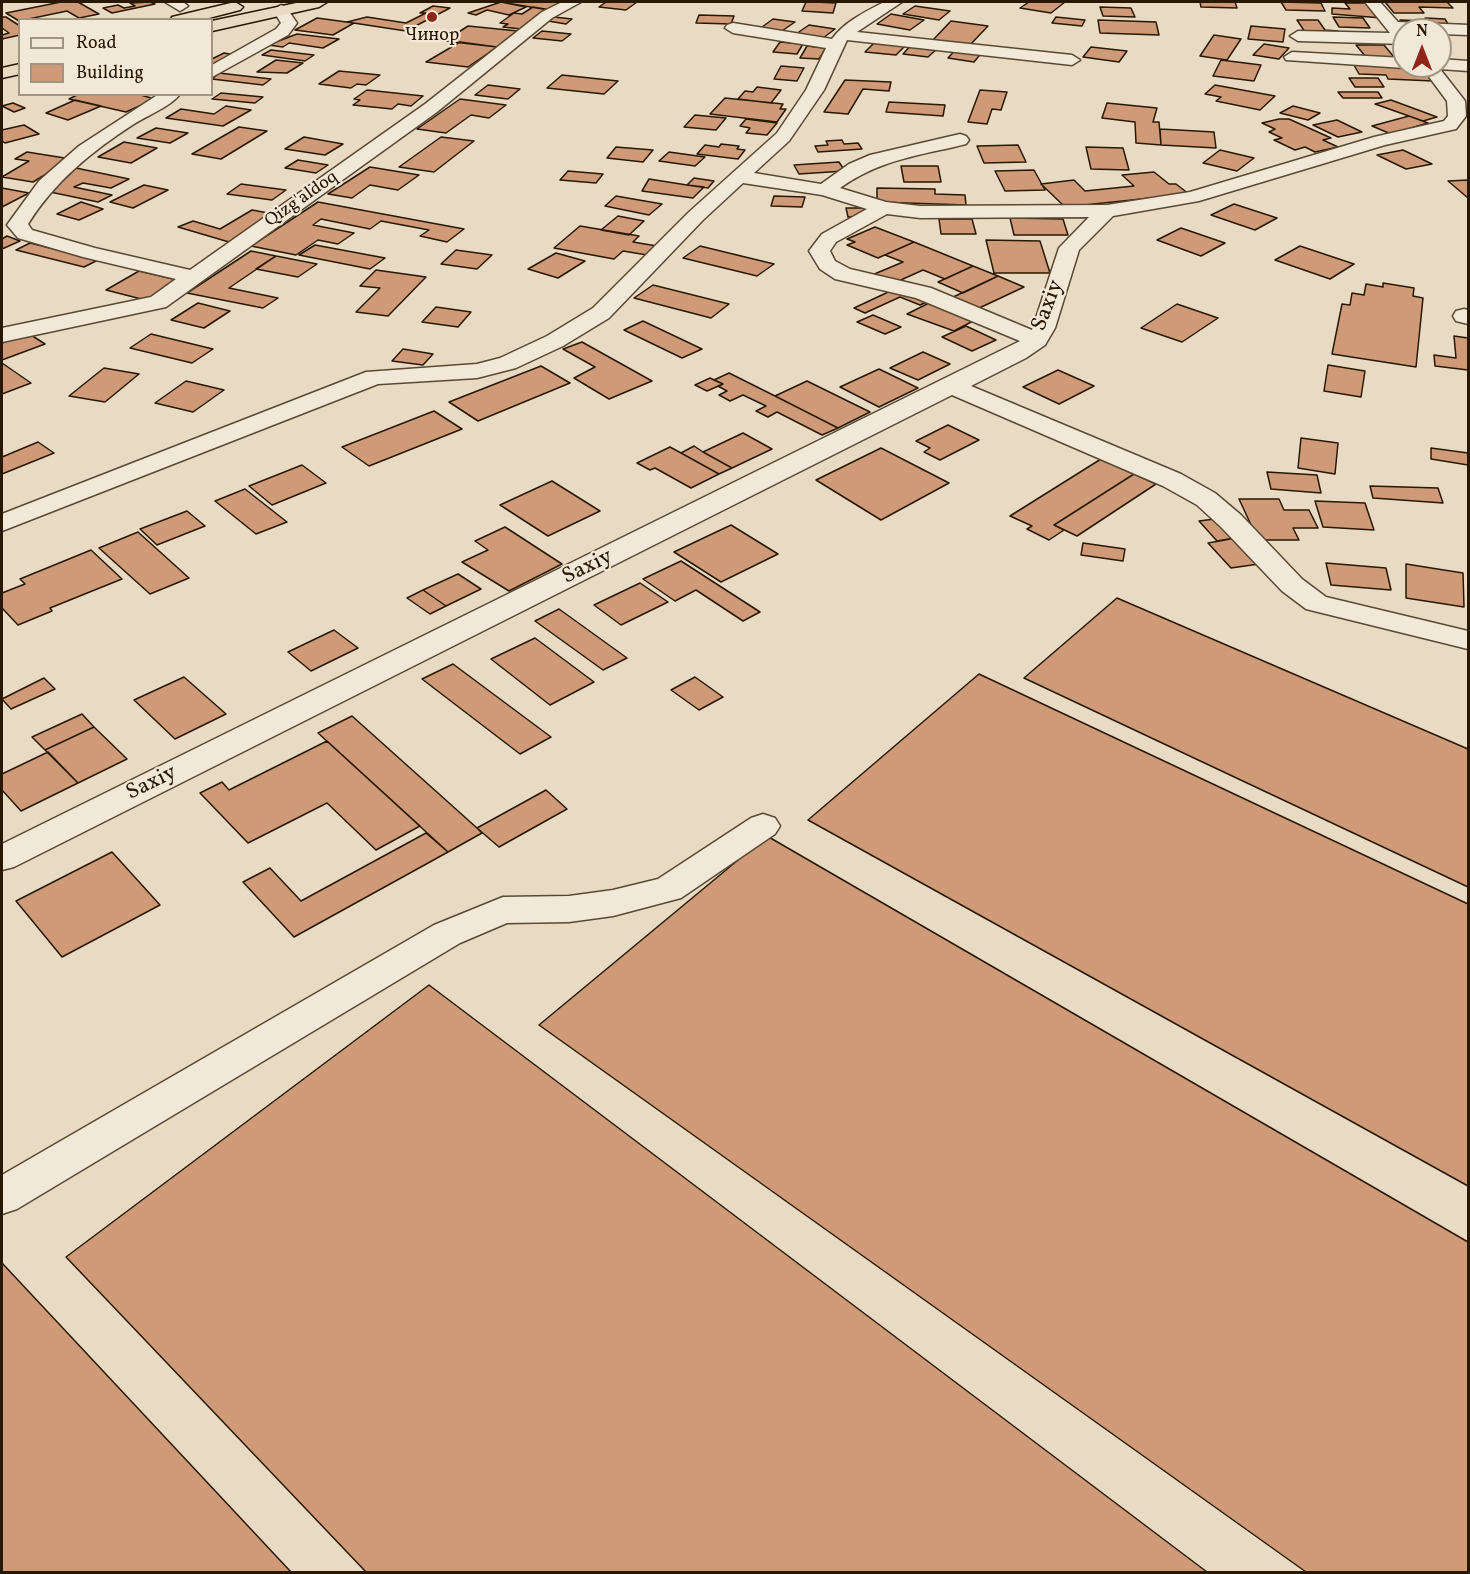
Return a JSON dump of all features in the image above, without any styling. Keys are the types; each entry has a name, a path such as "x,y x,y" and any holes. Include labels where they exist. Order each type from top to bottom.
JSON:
{"highway":[{"path":"177,9 260,2"},
{"path":"213,26 319,2"},
{"path":"2,58 18,54"},
{"path":"2,74 18,70"}],"street":[{"name":"Qizg'aldoq","path":"2,335 158,302 431,108 547,15 573,2"},
{"path":"2,523 374,377 477,371 508,363 555,340 601,313 696,216 783,137 815,90 840,40 865,18 894,2"},
{"path":"1372,2 1392,25"},
{"path":"213,71 282,32 289,23 280,10"},
{"path":"734,28 840,40 1072,60"},
{"path":"1452,31 1468,30"},
{"path":"1298,36 1392,34"},
{"path":"1293,57 1392,62"},
{"path":"1452,65 1468,66"},
{"path":"739,177 825,190 884,208 920,212 1107,211 1192,197 1380,141 1450,125 1457,116 1456,101 1438,78"},
{"path":"169,96 112,129 87,149 39,195 17,225 25,234 90,253 194,277"},
{"path":"1450,125 1465,141"},
{"path":"825,190 856,168 877,159 960,140"},
{"path":"884,208 829,238 819,251 827,265 843,274 923,293 1037,340"},
{"name":"Saxiy","path":"2,858 1018,353 1037,340 1044,328 1069,248 1107,211"},
{"path":"953,387 1172,480 1206,499 1231,521 1292,585 1316,603 1468,640"},
{"path":"2,1196 447,934 503,910 569,909 613,903 669,889 763,826"}],"building":[{"path":"61,2 78,2 99,14 79,18 67,11 33,18 18,18 18,20 6,13"},
{"path":"501,2 526,7 509,15 487,10 476,15 468,13"},
{"path":"606,2 637,2 626,10 599,7"},
{"path":"806,2 836,3 833,13 802,11"},
{"path":"1029,2 1065,2 1051,13 1020,8"},
{"path":"1200,2 1235,2 1237,8 1201,7"},
{"path":"1281,2 1321,3 1325,11 1286,10"},
{"path":"1385,2 1447,2 1453,8 1419,7 1424,13 1394,13"},
{"path":"130,3 155,4 112,13 103,8 118,5 124,8 135,6"},
{"path":"506,3 563,3 549,10"},
{"path":"1345,3 1371,3 1382,18 1332,14 1332,8 1350,9"},
{"path":"433,6 450,8 406,31 347,22 367,17 406,23 426,13 420,13"},
{"path":"915,6 950,11 939,20 903,14"},
{"path":"533,7 551,10 521,29 503,27 508,24 500,23 514,13 522,14"},
{"path":"1100,7 1131,8 1135,17 1103,16"},
{"path":"891,14 924,20 910,30 877,24"},
{"path":"699,15 734,16 731,24 696,23"},
{"path":"2,17 6,17 18,25 18,35 2,39 2,35 9,33 2,28"},
{"path":"554,17 572,19 566,24 548,21"},
{"path":"1056,17 1085,20 1082,26 1052,23"},
{"path":"1333,17 1363,18 1370,28 1339,27"},
{"path":"317,18 354,23 333,35 295,30"},
{"path":"773,19 795,22 779,33 758,30"},
{"path":"1098,20 1156,22 1159,35 1100,33"},
{"path":"1297,20 1318,20 1325,30 1338,31 1341,35 1307,35"},
{"path":"951,21 988,26 969,46 932,41"},
{"path":"1452,24 1460,24 1463,28 1452,28"},
{"path":"809,25 835,29 823,38 796,34"},
{"path":"468,26 518,31 497,47 445,41"},
{"path":"1251,26 1285,29 1283,42 1248,39"},
{"path":"542,31 571,34 562,41 533,38"},
{"path":"297,34 339,39 323,48 289,43 283,47 268,45"},
{"path":"1214,35 1241,39 1227,60 1200,56"},
{"path":"876,41 907,44 896,55 865,52"},
{"path":"460,42 497,47 468,67 426,62"},
{"path":"780,42 803,44 797,54 773,52"},
{"path":"912,44 938,48 928,57 903,54"},
{"path":"1264,44 1289,48 1279,59 1253,55"},
{"path":"1356,45 1384,45 1392,55 1392,57 1366,57"},
{"path":"807,46 826,48 819,59 800,58"},
{"path":"1091,47 1127,51 1119,62 1083,57"},
{"path":"957,48 983,51 974,62 948,58"},
{"path":"271,50 314,55 305,61 262,55"},
{"path":"224,53 236,55 213,66 213,58"},
{"path":"276,60 303,63 287,73 257,72"},
{"path":"1221,60 1261,65 1254,81 1213,76"},
{"path":"1354,65 1392,66 1392,78 1431,78 1433,81 1388,79 1386,75 1359,74"},
{"path":"781,66 804,68 797,81 774,79"},
{"path":"339,71 380,75 366,85 357,84 351,88 319,84"},
{"path":"219,73 271,79 263,85 213,78"},
{"path":"562,75 618,81 604,94 547,88"},
{"path":"1349,78 1378,78 1384,87 1355,87"},
{"path":"845,80 891,82 889,91 863,89 848,114 824,112"},
{"path":"488,85 520,89 508,99 475,95"},
{"path":"1215,85 1275,96 1260,110 1216,101 1221,97 1205,94"},
{"path":"757,87 781,90 771,103 738,99 745,91 753,92"},
{"path":"367,90 423,96 411,106 398,104 392,109 353,105 360,100 354,99"},
{"path":"980,90 1007,92 1001,110 992,109 987,124 968,122"},
{"path":"1338,92 1378,92 1382,98 1343,98"},
{"path":"221,93 263,97 255,103 212,99"},
{"path":"75,96 144,96 155,99 126,112 69,99"},
{"path":"725,98 783,104 780,109 786,109 777,122 710,114"},
{"path":"460,99 506,105 489,118 471,115 446,133 417,129"},
{"path":"75,100 101,106 68,120 46,113"},
{"path":"1391,100 1437,117 1423,121 1375,104"},
{"path":"889,102 945,105 943,116 886,112"},
{"path":"13,103 25,108 14,112 2,106"},
{"path":"1107,103 1157,108 1153,122 1159,122 1161,145 1136,143 1135,122 1102,118"},
{"path":"226,106 251,110 223,126 166,118 181,109 214,114"},
{"path":"1293,106 1320,113 1308,120 1280,113"},
{"path":"695,115 726,118 716,130 684,127"},
{"path":"1409,116 1428,123 1391,134 1372,126"},
{"path":"746,119 777,123 767,135 746,133 750,128 740,126"},
{"path":"1289,119 1331,138 1323,140 1338,147 1315,152 1305,147 1295,150 1274,140 1282,138 1269,132 1275,129 1262,123"},
{"path":"1337,120 1362,132 1338,137 1313,125"},
{"path":"24,125 39,134 5,143 2,141 2,130"},
{"path":"239,127 267,131 221,159 192,154"},
{"path":"156,128 188,133 170,143 137,138"},
{"path":"1160,129 1214,132 1216,148 1161,145"},
{"path":"304,137 343,144 325,155 285,149"},
{"path":"441,137 474,141 434,172 399,167"},
{"path":"842,140 844,144 858,143 862,149 818,152 815,146 828,145 826,141"},
{"path":"124,142 157,148 131,163 98,157"},
{"path":"721,144 739,146 737,149 745,150 738,159 697,154 705,145 719,147"},
{"path":"1018,145 1026,162 984,163 977,146"},
{"path":"616,147 653,150 643,162 607,158"},
{"path":"1086,147 1123,148 1129,170 1091,169"},
{"path":"1220,150 1254,158 1237,171 1203,163"},
{"path":"1403,150 1432,164 1406,169 1377,155"},
{"path":"27,152 71,159 33,182 2,177 29,161 15,159"},
{"path":"669,152 705,157 695,166 659,161"},
{"path":"298,160 328,165 316,173 285,168"},
{"path":"839,162 845,171 799,174 794,165"},
{"path":"901,166 938,166 941,182 904,182"},
{"path":"370,167 419,175 398,190 370,185 352,198 328,194"},
{"path":"76,168 129,179 111,188 83,183 74,187 112,195 98,202 50,192"},
{"path":"1034,170 1045,190 1005,191 995,171"},
{"path":"568,171 603,174 596,183 560,180"},
{"path":"1154,172 1169,184 1176,184 1189,194 1065,207 1041,184 1074,180 1085,191 1134,186 1122,175"},
{"path":"694,178 714,181 708,188 687,185"},
{"path":"649,179 704,187 693,198 642,191"},
{"path":"1468,180 1468,198 1448,181"},
{"path":"241,184 286,190 272,200 227,194"},
{"path":"144,185 168,190 133,208 110,202"},
{"path":"2,188 29,193 2,207"},
{"path":"877,188 935,189 935,194 965,195 966,205 877,202"},
{"path":"616,196 662,204 649,215 605,206"},
{"path":"774,196 805,197 802,207 771,206"},
{"path":"81,202 103,209 79,220 57,214"},
{"path":"318,202 464,229 447,242 420,236 429,230 381,221 370,229 321,219 313,225 354,233 338,244 318,240 296,255 251,246"},
{"path":"1234,204 1277,218 1255,230 1211,215"},
{"path":"846,208 864,208 866,216 848,217"},
{"path":"252,210 274,214 229,242 178,227 193,221 220,229"},
{"path":"618,216 644,221 629,235 601,230"},
{"path":"1010,218 1063,219 1068,235 1014,235"},
{"path":"939,219 972,219 976,234 941,234"},
{"path":"580,226 639,236 633,242 657,246 647,255 623,251 614,259 554,248"},
{"path":"875,227 914,242 878,258 847,245 855,242 847,239"},
{"path":"1181,228 1225,243 1201,256 1157,240"},
{"path":"7,236 20,241 2,249 2,239"},
{"path":"986,240 1040,241 1050,273 994,273"},
{"path":"914,242 973,266 945,279 923,270 892,284 872,275 903,262 885,255"},
{"path":"30,243 98,260 84,267 16,250"},
{"path":"315,245 385,258 370,269 299,255"},
{"path":"700,246 774,264 757,276 683,258"},
{"path":"1300,246 1354,264 1330,279 1275,260"},
{"path":"456,250 492,255 477,269 441,264"},
{"path":"251,251 276,256 229,288 278,298 263,308 187,293"},
{"path":"556,253 585,261 558,278 528,269"},
{"path":"276,256 317,264 298,277 256,269"},
{"path":"973,266 998,276 963,293 938,282"},
{"path":"376,270 426,277 388,316 356,312 380,288 360,286"},
{"path":"139,271 182,281 149,301 106,290"},
{"path":"998,276 1024,287 975,310 949,299"},
{"path":"1383,283 1414,288 1413,296 1423,298 1416,367 1332,354 1342,304 1350,305 1352,293 1364,295 1366,284 1383,287"},
{"path":"653,285 729,304 711,318 634,298"},
{"path":"899,287 931,300 920,305 900,297 865,313 854,308"},
{"path":"931,302 975,320 954,331 907,314"},
{"path":"198,303 230,311 204,328 171,320"},
{"path":"1177,304 1218,318 1182,342 1141,328"},
{"path":"436,307 471,312 458,327 422,322"},
{"path":"873,315 901,327 885,334 857,322"},
{"path":"643,321 702,349 682,358 624,330"},
{"path":"966,326 996,340 972,351 942,337"},
{"path":"28,333 45,344 2,360 2,343"},
{"path":"151,334 213,349 192,363 130,348"},
{"path":"1454,336 1468,338 1468,370 1435,366 1434,355 1456,358"},
{"path":"582,342 652,381 609,399 574,378 595,367 563,349"},
{"path":"403,349 433,354 423,365 392,361"},
{"path":"923,352 950,364 918,380 890,368"},
{"path":"2,363 31,383 2,394"},
{"path":"1328,365 1365,371 1361,397 1324,391"},
{"path":"541,366 570,383 478,421 449,402"},
{"path":"104,368 139,374 105,402 69,396"},
{"path":"879,369 918,388 879,407 840,387"},
{"path":"1058,370 1094,386 1059,404 1023,387"},
{"path":"729,373 838,428 822,435 777,412 768,417 756,411 766,406 743,395 730,401 719,395 727,391 718,386 723,384 714,380"},
{"path":"710,378 723,384 707,391 695,385"},
{"path":"186,381 224,390 193,412 155,403"},
{"path":"807,381 870,412 838,428 775,396"},
{"path":"434,411 462,429 369,466 342,447"},
{"path":"948,425 979,440 940,460 924,452 930,448 916,441"},
{"path":"743,433 772,449 732,468 703,452"},
{"path":"1301,438 1338,443 1335,474 1298,468"},
{"path":"38,442 54,453 2,474 2,457"},
{"path":"694,446 732,468 719,474 681,453"},
{"path":"670,447 719,474 691,488 655,468 650,470 637,463"},
{"path":"881,448 949,483 881,520 816,480"},
{"path":"1431,448 1468,453 1468,465 1431,459"},
{"path":"1101,459 1134,474 1054,525 1064,530 1049,540 1027,529 1032,526 1010,516"},
{"path":"302,465 326,483 272,505 249,486"},
{"path":"1267,472 1317,475 1321,493 1271,489"},
{"path":"1134,474 1156,484 1077,536 1054,525"},
{"path":"552,481 600,511 548,536 500,505"},
{"path":"1370,486 1438,488 1443,503 1373,498"},
{"path":"245,489 287,522 256,534 215,501"},
{"path":"1239,499 1279,499 1284,510 1309,510 1318,528 1293,528 1299,540 1258,540"},
{"path":"1315,501 1365,503 1374,530 1323,527"},
{"path":"187,511 205,526 157,545 140,529"},
{"path":"1222,518 1240,537 1217,541 1199,521"},
{"path":"731,525 778,554 721,582 674,552"},
{"path":"505,527 562,564 509,591 462,562 488,550 475,541"},
{"path":"138,532 189,578 150,594 99,548"},
{"path":"1236,538 1259,564 1231,568 1208,543"},
{"path":"1083,543 1125,549 1123,561 1081,555"},
{"path":"91,550 122,579 50,608 52,611 18,625 2,608 2,593 25,584 20,579"},
{"path":"681,561 760,612 743,621 696,590 675,601 643,579"},
{"path":"1326,563 1386,568 1391,590 1331,585"},
{"path":"1406,564 1463,573 1464,607 1406,598"},
{"path":"458,574 481,589 446,606 423,590"},
{"path":"640,583 668,602 621,625 594,605"},
{"path":"423,590 446,606 430,614 407,598"},
{"path":"1117,598 1468,749 1468,887 1024,678"},
{"path":"559,609 627,658 603,670 535,621"},
{"path":"334,630 358,648 311,671 288,652"},
{"path":"535,638 594,682 550,705 491,659"},
{"path":"453,664 551,737 520,754 422,679"},
{"path":"979,674 1468,904 1468,1186 808,820"},
{"path":"184,677 226,714 175,739 134,700"},
{"path":"695,677 723,697 699,710 671,690"},
{"path":"44,678 55,689 11,709 2,699"},
{"path":"82,714 94,727 45,750 32,737"},
{"path":"352,716 482,833 448,852 318,733"},
{"path":"94,727 127,759 78,783 45,750"},
{"path":"327,741 420,826 376,850 327,803 248,843 200,793 222,782 229,790"},
{"path":"48,752 78,783 21,811 2,790 2,774"},
{"path":"546,790 567,809 499,847 477,828"},
{"path":"426,833 448,852 294,937 243,882 270,868 301,901"},
{"path":"767,836 1468,1242 1468,1572 1306,1572 539,1025"},
{"path":"112,852 160,905 62,957 16,901"},
{"path":"429,985 1207,1572 366,1572 66,1257"},
{"path":"2,1263 291,1572 2,1572"}],"place":[{"name":"Чинор","path":"432,17"}]}
